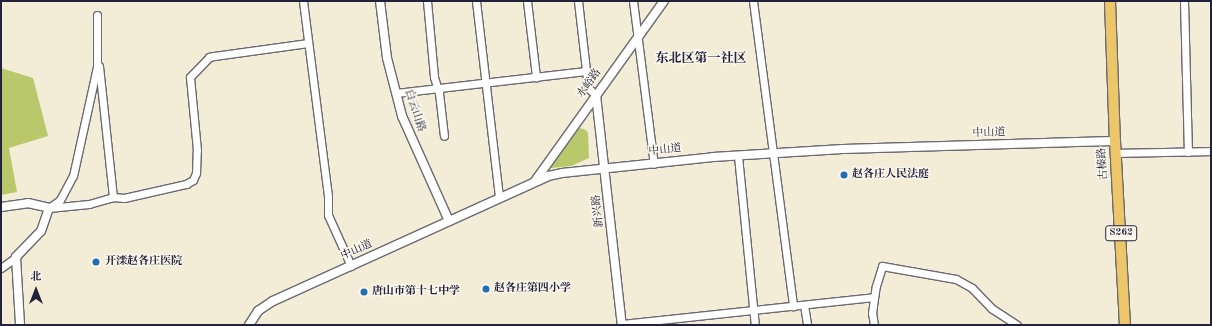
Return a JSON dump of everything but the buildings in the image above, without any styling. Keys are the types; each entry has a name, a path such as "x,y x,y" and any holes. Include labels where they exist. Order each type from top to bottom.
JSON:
{"main road":[{"name":"古榛路","path":"1110,1 1124,325"}],"street":[{"path":"302,1 328,196 328,215 351,266"},
{"name":"白云山路","path":"380,1 387,58 402,116 449,221"},
{"path":"427,1 434,77 438,88 444,136"},
{"path":"476,1 499,197"},
{"path":"527,1 536,77"},
{"path":"578,1 588,88 596,94"},
{"path":"634,1 654,164"},
{"name":"水峪路","path":"535,181 664,1"},
{"path":"753,1 793,306"},
{"path":"1184,1 1188,152"},
{"path":"97,15 98,57 113,197"},
{"path":"1,207 28,203 49,208 89,204 113,197 124,198 186,184 193,180 196,173 197,150 190,77 209,57 308,43"},
{"path":"1,268 16,257 41,231 49,208 60,200 73,176 98,57"},
{"path":"396,93 586,71"},
{"name":"新兴路","path":"596,94 622,324"},
{"name":"中山道","path":"251,323 258,311 272,301 535,181 562,173 738,156 843,149 1115,141"},
{"path":"1116,153 1211,151"},
{"path":"738,156 755,325"},
{"path":"16,257 20,325"},
{"path":"874,325 872,313 874,297 882,266 956,279 972,288 991,308 1017,325"},
{"path":"622,324 874,297"},
{"path":"804,305 807,325"}],"green space":[{"path":"1,68 33,78 48,136 9,148 17,192 1,195"},
{"path":"580,128 586,130 588,133 589,158 571,166 551,168 550,166 577,129"}],"place":[{"name":"赵各庄人民法庭","path":"844,175"},
{"name":"开滦赵各庄医院","path":"96,262"},
{"name":"赵各庄第四小学","path":"486,289"},
{"name":"唐山市第十七中学","path":"364,292"}],"district":[{"name":"东北区第一社区","path":"701,59"}]}
